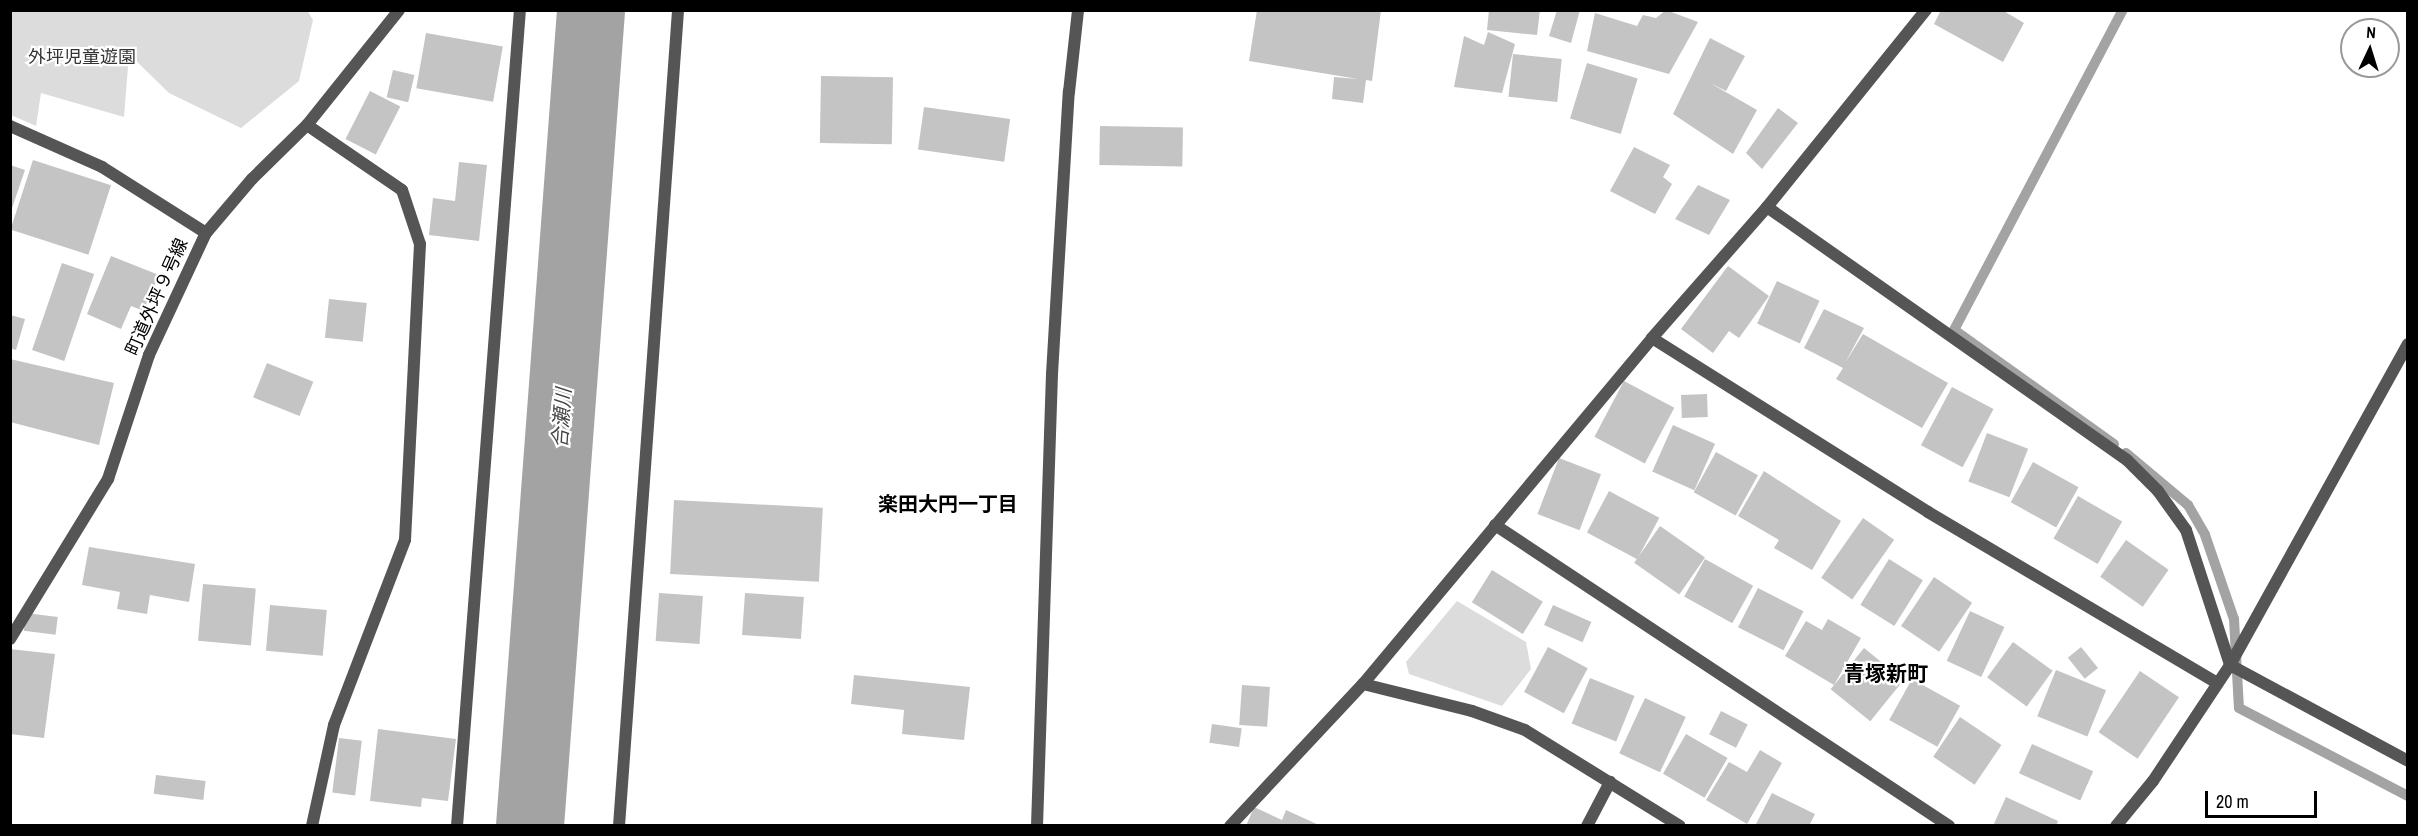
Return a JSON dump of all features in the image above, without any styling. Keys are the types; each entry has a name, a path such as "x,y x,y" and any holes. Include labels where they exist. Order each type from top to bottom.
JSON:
{"street":[{"name":"町道外坪９号線","path":"10,639 108,480 149,355 206,233 252,179 307,125 399,10"},
{"path":"457,825 520,10"},
{"path":"619,825 678,10"},
{"path":"1037,825 1052,374 1068,92 1078,10"},
{"path":"1230,825 1363,684 1652,338 1767,207 1926,10"},
{"path":"307,125 402,190 420,244 405,540 334,725 312,825"},
{"path":"10,126 102,167 206,233"},
{"path":"1767,207 2127,460 2157,491 2186,530 2230,665 2408,761"},
{"path":"1652,338 1929,512 2216,682"},
{"path":"2116,825 2152,781 2216,682 2230,665 2408,344"},
{"path":"1495,525 1949,825"},
{"path":"1363,684 1472,711 1525,730 1680,825"},
{"path":"1587,825 1610,782"}],"green space":[{"name":"外坪児童遊園","path":"307,10 313,20 299,81 241,128 169,93 129,54 124,117 41,93 36,126 11,115 11,11"},
{"path":"1457,601 1526,642 1531,669 1502,706 1409,674 1406,662"}],"building":[{"path":"1257,10 1381,10 1372,81 1366,80 1363,103 1332,99 1334,77 1358,79 1249,61"},
{"path":"1489,10 1540,10 1537,35 1487,30"},
{"path":"1557,10 1580,10 1571,43 1549,36"},
{"path":"1666,10 1698,22 1669,74 1587,51 1595,13 1637,26 1643,15 1656,18"},
{"path":"1941,10 2002,10 2024,23 2003,62 1934,24"},
{"path":"1488,32 1515,44 1502,93 1454,87 1464,36 1484,45"},
{"path":"426,33 503,47 493,102 416,88"},
{"path":"1710,38 1745,56 1726,91 1710,83 1757,110 1733,154 1673,114"},
{"path":"1513,54 1562,59 1557,102 1509,97"},
{"path":"1587,63 1638,78 1621,134 1570,118"},
{"path":"393,70 414,75 408,102 387,97"},
{"path":"821,76 893,77 892,144 820,143"},
{"path":"370,91 400,106 376,155 345,139"},
{"path":"924,107 1010,119 1004,162 918,150"},
{"path":"1778,108 1798,123 1762,169 1746,153"},
{"path":"1100,126 1183,127 1182,166 1099,165"},
{"path":"1634,147 1670,165 1663,177 1672,184 1655,214 1610,191"},
{"path":"33,160 111,185 88,255 10,229"},
{"path":"459,162 487,165 479,241 429,235 433,198 455,201"},
{"path":"10,165 25,170 11,211 10,210"},
{"path":"1698,185 1730,200 1709,235 1675,219"},
{"path":"111,256 159,275 144,311 131,306 121,329 87,314"},
{"path":"62,263 94,274 64,361 32,350"},
{"path":"1728,266 1769,296 1739,338 1729,331 1713,353 1681,329"},
{"path":"1777,281 1820,301 1800,343 1757,324"},
{"path":"329,299 367,303 363,342 325,338"},
{"path":"1824,309 1864,328 1845,363 1863,334 1948,383 1922,428 1836,379 1843,368 1804,348"},
{"path":"10,315 25,319 16,350 10,348"},
{"path":"10,359 114,383 99,445 10,422"},
{"path":"267,363 313,382 299,416 253,397"},
{"path":"1624,381 1674,408 1645,463 1594,437"},
{"path":"1952,387 1993,409 1963,467 1921,445"},
{"path":"1707,394 1708,417 1682,418 1681,395"},
{"path":"1673,425 1715,444 1694,490 1652,472"},
{"path":"1987,433 2028,449 2009,497 1968,482"},
{"path":"1716,452 1758,475 1736,516 1694,492"},
{"path":"1559,458 1601,474 1580,530 1537,514"},
{"path":"2033,462 2078,487 2056,527 2011,502"},
{"path":"1764,471 1841,521 1812,570 1774,548 1779,540 1738,516"},
{"path":"1609,491 1659,518 1637,559 1587,532"},
{"path":"2078,496 2122,521 2098,564 2054,538"},
{"path":"674,500 823,508 819,582 670,574"},
{"path":"1863,518 1894,540 1852,600 1821,578"},
{"path":"1660,526 1705,558 1679,594 1634,563"},
{"path":"2126,540 2169,570 2143,607 2100,577"},
{"path":"89,547 195,564 189,602 150,595 147,614 117,609 120,592 82,585"},
{"path":"1705,559 1753,586 1732,623 1684,597"},
{"path":"1889,559 1923,580 1894,626 1860,605"},
{"path":"1492,570 1543,602 1523,634 1472,602"},
{"path":"1934,577 1972,603 1939,652 1901,626"},
{"path":"203,584 256,589 251,645 198,641"},
{"path":"1758,588 1803,611 1783,650 1738,627"},
{"path":"659,593 703,596 700,644 656,641"},
{"path":"745,593 804,597 801,639 742,635"},
{"path":"270,605 327,610 323,656 266,651"},
{"path":"1553,605 1591,622 1582,642 1544,625"},
{"path":"1970,611 2004,627 1981,677 1947,661"},
{"path":"26,613 58,617 56,635 24,631"},
{"path":"1828,619 1861,638 1834,685 1785,656 1806,621 1822,630"},
{"path":"2013,642 2053,671 2027,706 1987,678"},
{"path":"1548,647 1588,668 1564,713 1524,692"},
{"path":"2081,647 2098,668 2085,679 2068,658"},
{"path":"1864,648 1904,680 1870,721 1831,689"},
{"path":"10,649 55,654 44,738 10,734"},
{"path":"2056,670 2106,690 2087,737 2037,716"},
{"path":"2140,671 2179,697 2138,759 2099,732"},
{"path":"854,675 970,687 964,740 902,734 904,710 851,704"},
{"path":"1590,678 1635,696 1616,741 1572,723"},
{"path":"1912,679 1960,706 1937,747 1889,720"},
{"path":"1242,685 1270,687 1267,727 1239,725"},
{"path":"1645,698 1686,717 1660,772 1619,753"},
{"path":"1721,711 1748,725 1736,748 1709,734"},
{"path":"1960,717 2001,745 1975,785 1933,757"},
{"path":"1212,724 1242,728 1239,747 1209,743"},
{"path":"378,729 456,739 448,801 422,798 421,807 370,801"},
{"path":"1686,734 1728,758 1705,798 1663,774"},
{"path":"339,738 362,741 355,795 332,793"},
{"path":"2032,744 2093,771 2080,800 2019,773"},
{"path":"1760,750 1782,763 1747,824 1706,800 1729,762 1747,772"},
{"path":"156,775 206,781 203,800 154,794"},
{"path":"1772,793 1815,814 1809,826 1755,826"},
{"path":"2006,797 2058,821 2056,826 1993,826"},
{"path":"1254,807 1282,820 1286,810 1321,826 1246,826"}],"waterway":[{"name":"合瀬川","path":"530,826 591,10"},
{"path":"2114,444 1954,330 2123,10"},
{"path":"2126,453 2188,505 2205,535 2234,619 2239,708 2408,796"}],"district":[{"name":"楽田大円一丁目","path":"948,503"},
{"name":"青塚新町","path":"1886,674"}]}
